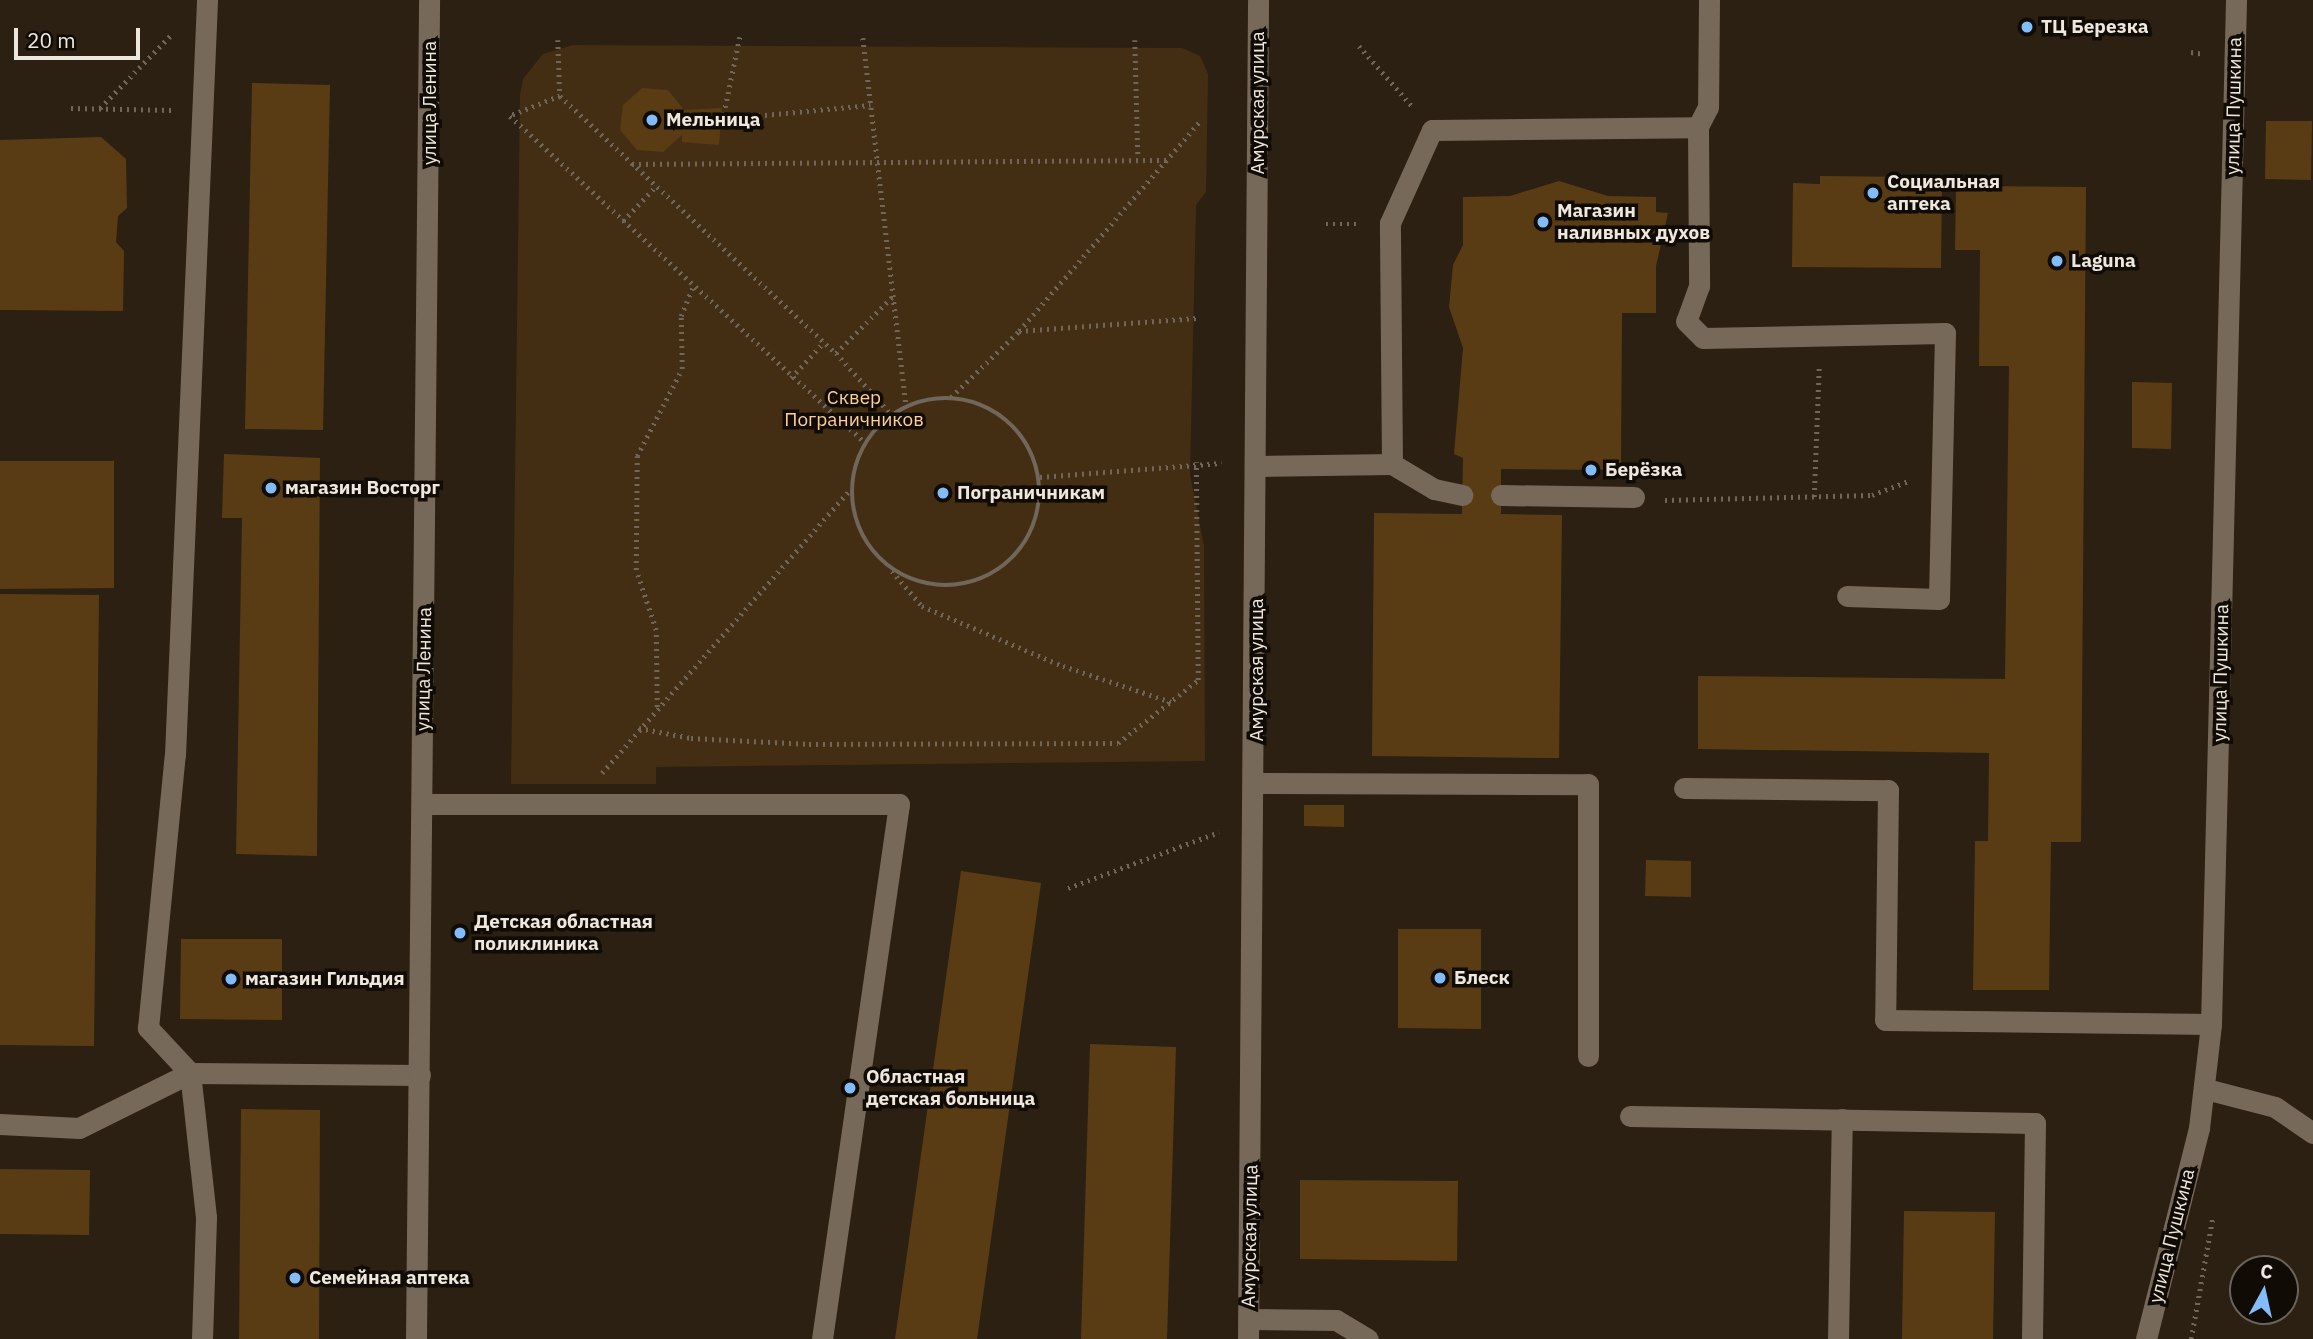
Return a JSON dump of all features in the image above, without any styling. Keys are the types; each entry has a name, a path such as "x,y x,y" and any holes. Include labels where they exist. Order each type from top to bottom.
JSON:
{"street":[{"path":"202,1339 206,1217 190,1073 148,1028 175,755 207,0"},
{"name":"улица Ленина","path":"416,1339 429,0"},
{"name":"Амурская улица","path":"1249,1329 1256,783 1258,0"},
{"path":"1709,0 1708,107 1698,127 1699,286 1686,321 1703,338 1945,333 1939,599 1847,596"},
{"name":"улица Пушкина","path":"2146,1339 2206,1089 2211,1024 2236,0"},
{"path":"1392,464 1390,223 1432,130 1698,127"},
{"path":"1257,466 1392,464 1434,489 1462,495"},
{"path":"1501,495 1642,498"},
{"path":"1256,783 1588,783 1588,1056"},
{"path":"1684,788 1888,790 1885,1020 2211,1024"},
{"path":"422,804 899,804 822,1339"},
{"path":"0,1124 79,1128 190,1073 419,1075"},
{"path":"2206,1089 2275,1107 2313,1133"},
{"path":"1630,1116 2035,1122 2032,1339"},
{"path":"1838,1339 1842,1119"},
{"path":"1249,1329 1336,1320 1368,1339"}],"path":[{"path":"99,109 177,29"},
{"path":"740,37 723,119 870,105"},
{"path":"863,38 906,406"},
{"path":"558,40 560,96 824,342 891,414"},
{"path":"1135,40 1138,157"},
{"path":"1359,46 1432,130"},
{"path":"560,96 510,116 791,378 865,443"},
{"path":"71,107 202,111"},
{"path":"950,397 1018,331 1201,120"},
{"path":"632,164 1138,157 1169,160"},
{"path":"623,221 656,186"},
{"path":"657,707 656,630 636,570 637,456 682,369 681,316 693,286"},
{"path":"835,353 892,297"},
{"path":"1018,331 1198,318"},
{"path":"1815,497 1821,336"},
{"path":"791,378 824,342"},
{"path":"887,565 921,583 952,586 983,579 1009,562 1029,538 1040,508 1040,477 1019,430 976,401 950,397 906,406 891,414 865,443 851,489 855,520 887,565 922,606 1063,666 1171,702"},
{"path":"1642,498 1872,495 1913,479 1943,446"},
{"path":"639,727 691,738 809,744 1118,743 1198,681 1196,461 1040,477"},
{"path":"573,804 851,489"},
{"path":"1068,888 1203,838"}],"green space":[{"name":"Сквер Пограничников","path":"573,45 1182,48 1200,56 1208,74 1206,192 1196,205 1190,475 1204,546 1205,761 656,767 656,784 511,784 520,95 523,79 543,54"}],"building":[{"path":"252,83 330,85 323,430 245,429"},
{"name":"Мельница","path":"642,88 668,90 684,110 722,108 719,145 682,142 682,135 663,152 637,150 620,130 623,105"},
{"path":"2266,121 2312,121 2311,180 2265,179"},
{"path":"101,137 126,159 127,208 118,216 116,242 124,251 123,311 0,310 0,140"},
{"path":"1820,176 1913,177 1913,185 1942,186 1941,268 1792,267 1793,183 1820,184"},
{"name":"Берёзка","path":"1559,181 1608,196 1656,197 1656,212 1668,213 1656,266 1656,313 1622,313 1621,470 1501,469 1501,514 1562,515 1559,758 1372,756 1374,513 1462,514 1463,458 1454,454 1463,348 1449,307 1453,265 1463,245 1463,197 1510,196"},
{"path":"1956,186 2086,187 2081,842 2051,842 2049,990 1973,990 1975,841 1988,841 1989,753 1698,749 1698,676 2005,679 2009,366 1979,366 1980,250 1955,250"},
{"path":"2132,382 2172,383 2171,449 2132,448"},
{"path":"224,454 320,458 317,856 236,854 242,518 222,518"},
{"path":"0,461 114,461 114,588 0,589"},
{"path":"0,594 99,595 94,1046 0,1045"},
{"path":"1304,805 1344,805 1344,827 1304,826"},
{"path":"1646,860 1691,861 1691,897 1645,896"},
{"path":"961,871 1041,883 977,1339 895,1339"},
{"name":"Блеск","path":"1398,929 1481,929 1481,1029 1398,1028"},
{"name":"магазин Гильдия","path":"181,939 282,939 282,1020 180,1019"},
{"path":"1090,1044 1176,1047 1167,1339 1081,1339"},
{"path":"241,1109 320,1110 319,1339 239,1339"},
{"path":"0,1169 90,1170 89,1235 0,1234"},
{"path":"1300,1180 1458,1181 1457,1261 1300,1259"},
{"path":"1904,1211 1995,1212 1993,1339 1902,1339"}],"place":[{"name":"ТЦ Березка","path":"2027,27"},
{"name":"Мельница","path":"652,120"},
{"name":"Социальная аптека","path":"1873,193"},
{"name":"Магазин наливных духов","path":"1543,222"},
{"name":"Laguna","path":"2057,261"},
{"name":"Берёзка","path":"1591,470"},
{"name":"магазин Восторг","path":"271,488"},
{"name":"Пограничникам","path":"943,493"},
{"name":"Детская областная поликлиника","path":"460,933"},
{"name":"Блеск","path":"1440,978"},
{"name":"магазин Гильдия","path":"231,979"},
{"name":"Областная детская больница","path":"850,1088"},
{"name":"Семейная аптека","path":"295,1278"}]}
